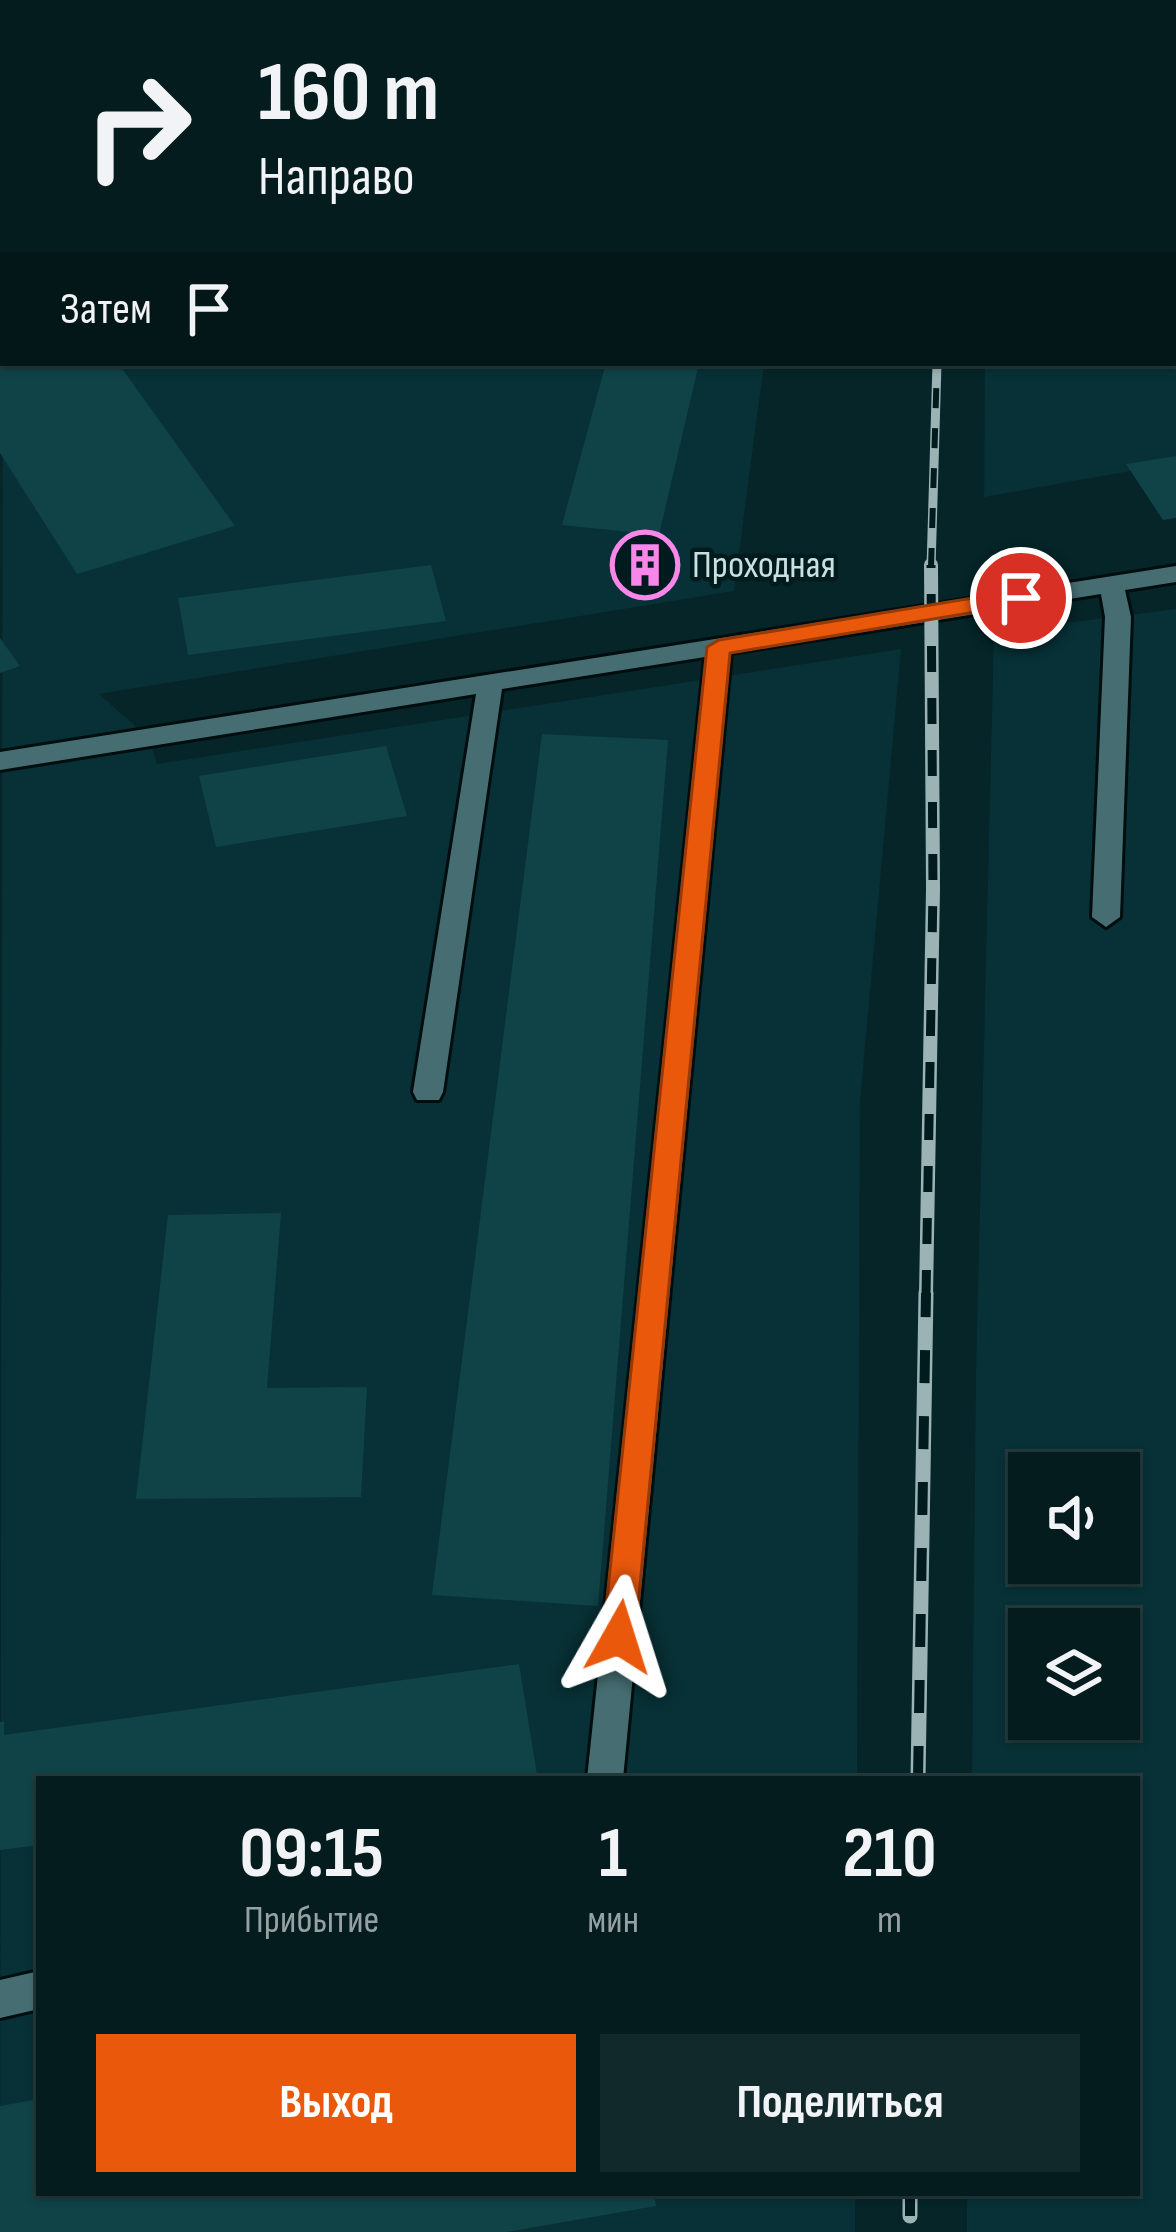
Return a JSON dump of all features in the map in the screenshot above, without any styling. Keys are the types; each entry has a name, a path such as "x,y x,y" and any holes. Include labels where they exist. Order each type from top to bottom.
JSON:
{"street":[{"path":"0,761 1176,574"},
{"path":"1106,917 1118,617 1112,584"},
{"path":"605,1776 719,647"},
{"path":"428,1092 490,686"},
{"path":"0,1999 36,1991"}],"shaded area":[{"path":"3,366 764,366 734,591 99,694 149,738 157,764 901,649 860,1102 857,1776 36,1776 36,2196 855,2196 855,2232 0,2232"},
{"path":"985,366 1176,366 1176,463 984,497"},
{"path":"1176,609 1176,2232 967,2232 967,2196 1140,2196 1140,1776 972,1776 976,1373 994,632"}],"building":[{"path":"0,366 120,366 235,526 77,574 0,453"},
{"path":"605,366 698,366 659,535 562,525"},
{"path":"1176,456 1176,518 1163,520 1126,464"},
{"name":"Проходная","path":"620,551 671,553 670,577 618,576"},
{"path":"431,565 446,621 188,655 178,598"},
{"path":"0,638 20,666 0,673"},
{"path":"542,734 668,740 598,1606 432,1595"},
{"path":"386,746 407,816 216,847 199,776"},
{"path":"281,1213 267,1388 367,1387 361,1497 136,1499 168,1215"},
{"path":"519,1664 537,1775 36,1776 36,1845 0,1850 0,1722 4,1722 4,1735"},
{"path":"36,2100 36,2196 654,2196 656,2206 506,2232 0,2232 0,2106"}],"railway":[{"path":"931,567 937,366"},
{"path":"926,1296 933,889 931,567"},
{"path":"918,1776 926,1293"},
{"path":"910,2196 910,2216"}],"place":[{"name":"Проходная","path":"645,565"}],"route":[{"path":"619,1637 719,647 1021,598"}]}
